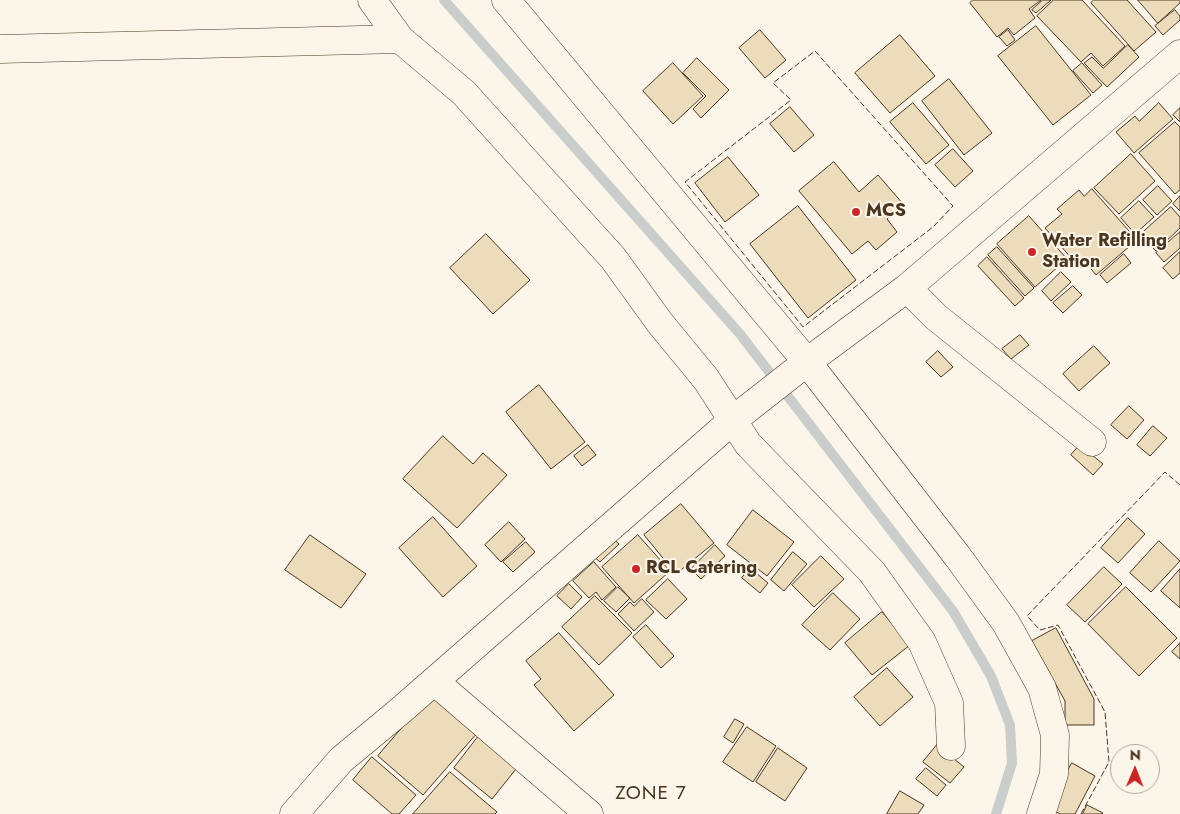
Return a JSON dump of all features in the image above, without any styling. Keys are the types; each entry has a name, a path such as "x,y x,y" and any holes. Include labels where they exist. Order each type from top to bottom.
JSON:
{"street":[{"path":"372,0 400,38 464,92 613,258 660,323 706,379 748,444 872,572 922,642 949,703 951,746"},
{"path":"506,0 799,369 952,549 1006,623 1042,688 1055,735 1054,774 1041,814"},
{"path":"0,50 400,38"},
{"path":"294,814 341,760 733,420 907,288 1180,54"},
{"path":"907,288 936,317 1092,442"},
{"path":"434,681 589,814"}],"building":[{"path":"973,0 1041,0 1029,9 1035,18 1014,35 1008,28 997,37 970,3"},
{"path":"1043,0 1051,0 1036,13 1032,10"},
{"path":"1054,0 1082,0 1125,46 1103,66 1091,53 1081,62 1037,16"},
{"path":"1094,0 1127,0 1156,32 1134,51 1091,3"},
{"path":"1138,0 1180,0 1180,3 1158,23"},
{"path":"1175,10 1180,16 1180,20 1163,35 1155,26"},
{"path":"1036,26 1091,95 1053,125 998,56"},
{"path":"760,30 786,60 765,78 739,48"},
{"path":"1008,30 1015,40 1007,46 999,37"},
{"path":"900,35 935,76 890,113 855,73"},
{"path":"1128,45 1139,57 1107,87 1084,63 1092,57 1103,68"},
{"path":"697,58 729,90 701,118 693,109 706,96 683,73"},
{"path":"673,63 703,96 673,124 643,91"},
{"path":"1082,63 1102,85 1093,93 1073,71"},
{"path":"949,79 992,133 964,155 922,101"},
{"path":"913,103 949,145 926,164 890,122"},
{"path":"1159,103 1173,119 1134,153 1116,132 1135,116 1139,121"},
{"path":"790,107 814,135 794,152 770,124"},
{"path":"1180,108 1180,122 1173,115"},
{"path":"1175,122 1180,127 1180,190 1175,194 1139,153"},
{"path":"953,149 973,171 955,187 935,165"},
{"path":"1131,154 1155,181 1119,214 1094,188"},
{"path":"728,157 759,195 725,222 695,183"},
{"name":"MCS","path":"834,162 859,192 878,175 904,205 887,219 897,232 876,250 868,241 852,254 799,191"},
{"path":"1158,186 1172,201 1157,215 1143,200"},
{"path":"1092,189 1137,240 1096,275 1086,263 1080,268 1045,228 1062,214 1057,209 1079,190 1084,196"},
{"path":"1180,196 1180,211 1173,204"},
{"path":"1139,201 1154,217 1135,234 1121,218"},
{"path":"798,206 856,280 808,318 750,244"},
{"path":"1171,207 1180,217 1180,228 1156,251 1140,235"},
{"name":"Water Refilling Station","path":"1029,216 1067,259 1035,287 997,244"},
{"path":"1180,232 1180,248 1164,262 1156,253"},
{"path":"486,234 530,280 493,314 450,268"},
{"path":"997,247 1034,288 1025,296 988,255"},
{"path":"1180,252 1180,273 1173,279 1163,268"},
{"path":"1124,254 1131,263 1107,283 1100,275"},
{"path":"987,257 1024,298 1015,306 978,266"},
{"path":"1061,272 1071,282 1051,301 1042,291"},
{"path":"1073,286 1082,295 1063,313 1053,303"},
{"path":"1020,335 1029,345 1011,359 1002,349"},
{"path":"1094,346 1110,363 1079,391 1063,374"},
{"path":"938,351 953,367 941,377 926,362"},
{"path":"539,385 585,442 551,469 506,412"},
{"path":"1129,406 1144,420 1127,439 1111,425"},
{"path":"1153,426 1167,438 1150,456 1137,445"},
{"path":"443,436 473,464 483,453 507,475 457,528 403,479"},
{"path":"588,445 596,455 582,466 574,456"},
{"path":"1080,445 1103,464 1093,475 1071,455"},
{"path":"681,504 714,543 676,574 644,535"},
{"path":"753,510 794,542 767,576 727,545"},
{"path":"433,517 477,566 443,597 399,548"},
{"path":"1128,518 1145,534 1118,563 1101,548"},
{"path":"509,522 525,539 501,562 485,545"},
{"path":"310,535 366,574 341,608 285,570"},
{"name":"RCL Catering","path":"638,535 670,571 634,603 602,567"},
{"path":"610,536 619,544 600,562 592,555"},
{"path":"1159,541 1180,561 1151,592 1130,573"},
{"path":"526,542 535,552 513,572 503,562"},
{"path":"715,545 725,556 701,579 691,569"},
{"path":"793,552 807,564 784,591 771,580"},
{"path":"821,556 844,579 814,607 792,585"},
{"path":"594,562 616,587 602,600 596,592 589,598 573,581"},
{"path":"1104,567 1122,584 1085,622 1067,605"},
{"path":"750,568 768,583 760,593 742,578"},
{"path":"1180,569 1180,608 1161,591"},
{"path":"668,579 687,599 666,619 646,600"},
{"path":"569,584 582,597 571,609 557,596"},
{"path":"618,587 630,598 616,612 604,601"},
{"path":"1126,587 1177,638 1139,676 1088,624"},
{"path":"833,593 860,619 830,650 802,625"},
{"path":"595,596 632,633 599,665 562,627"},
{"path":"642,599 654,612 634,631 618,614 630,602 634,606"},
{"path":"882,612 910,645 872,675 845,643"},
{"path":"646,625 674,656 661,668 633,637"},
{"path":"1056,628 1094,699 1094,725 1065,725 1065,701 1032,641"},
{"path":"559,633 614,695 574,731 534,685 541,679 526,661"},
{"path":"1180,643 1180,659 1172,652"},
{"path":"887,668 913,697 880,726 854,697"},
{"path":"432,693 478,732 423,795 378,756"},
{"path":"735,719 744,724 733,743 724,737"},
{"path":"747,727 776,746 753,782 723,762"},
{"path":"481,733 520,764 492,799 454,768"},
{"path":"937,745 964,767 950,783 923,762"},
{"path":"778,748 807,768 785,801 756,782"},
{"path":"372,757 416,795 399,814 392,814 353,780"},
{"path":"1072,763 1095,776 1075,814 1060,814 1048,807"},
{"path":"926,768 946,785 937,796 916,779"},
{"path":"450,772 497,812 495,814 413,814"},
{"path":"900,791 924,805 918,814 887,814"},
{"path":"1087,805 1103,813 1083,814"}],"waterway":[{"path":"444,0 740,334 953,611 991,676 1010,725 1012,763 996,814"}],"fence":[{"path":"815,51 953,206 933,227 803,327 685,182 791,100 773,83 815,51"},
{"path":"1081,814 1109,762 1105,712 1058,625 1040,630 1027,616 1165,472 1180,485"}],"place":[{"name":"MCS","path":"856,212"},
{"name":"Water Refilling Station","path":"1032,252"},
{"name":"RCL Catering","path":"636,569"}],"district":[{"name":"ZONE 7","path":"651,794"}]}
